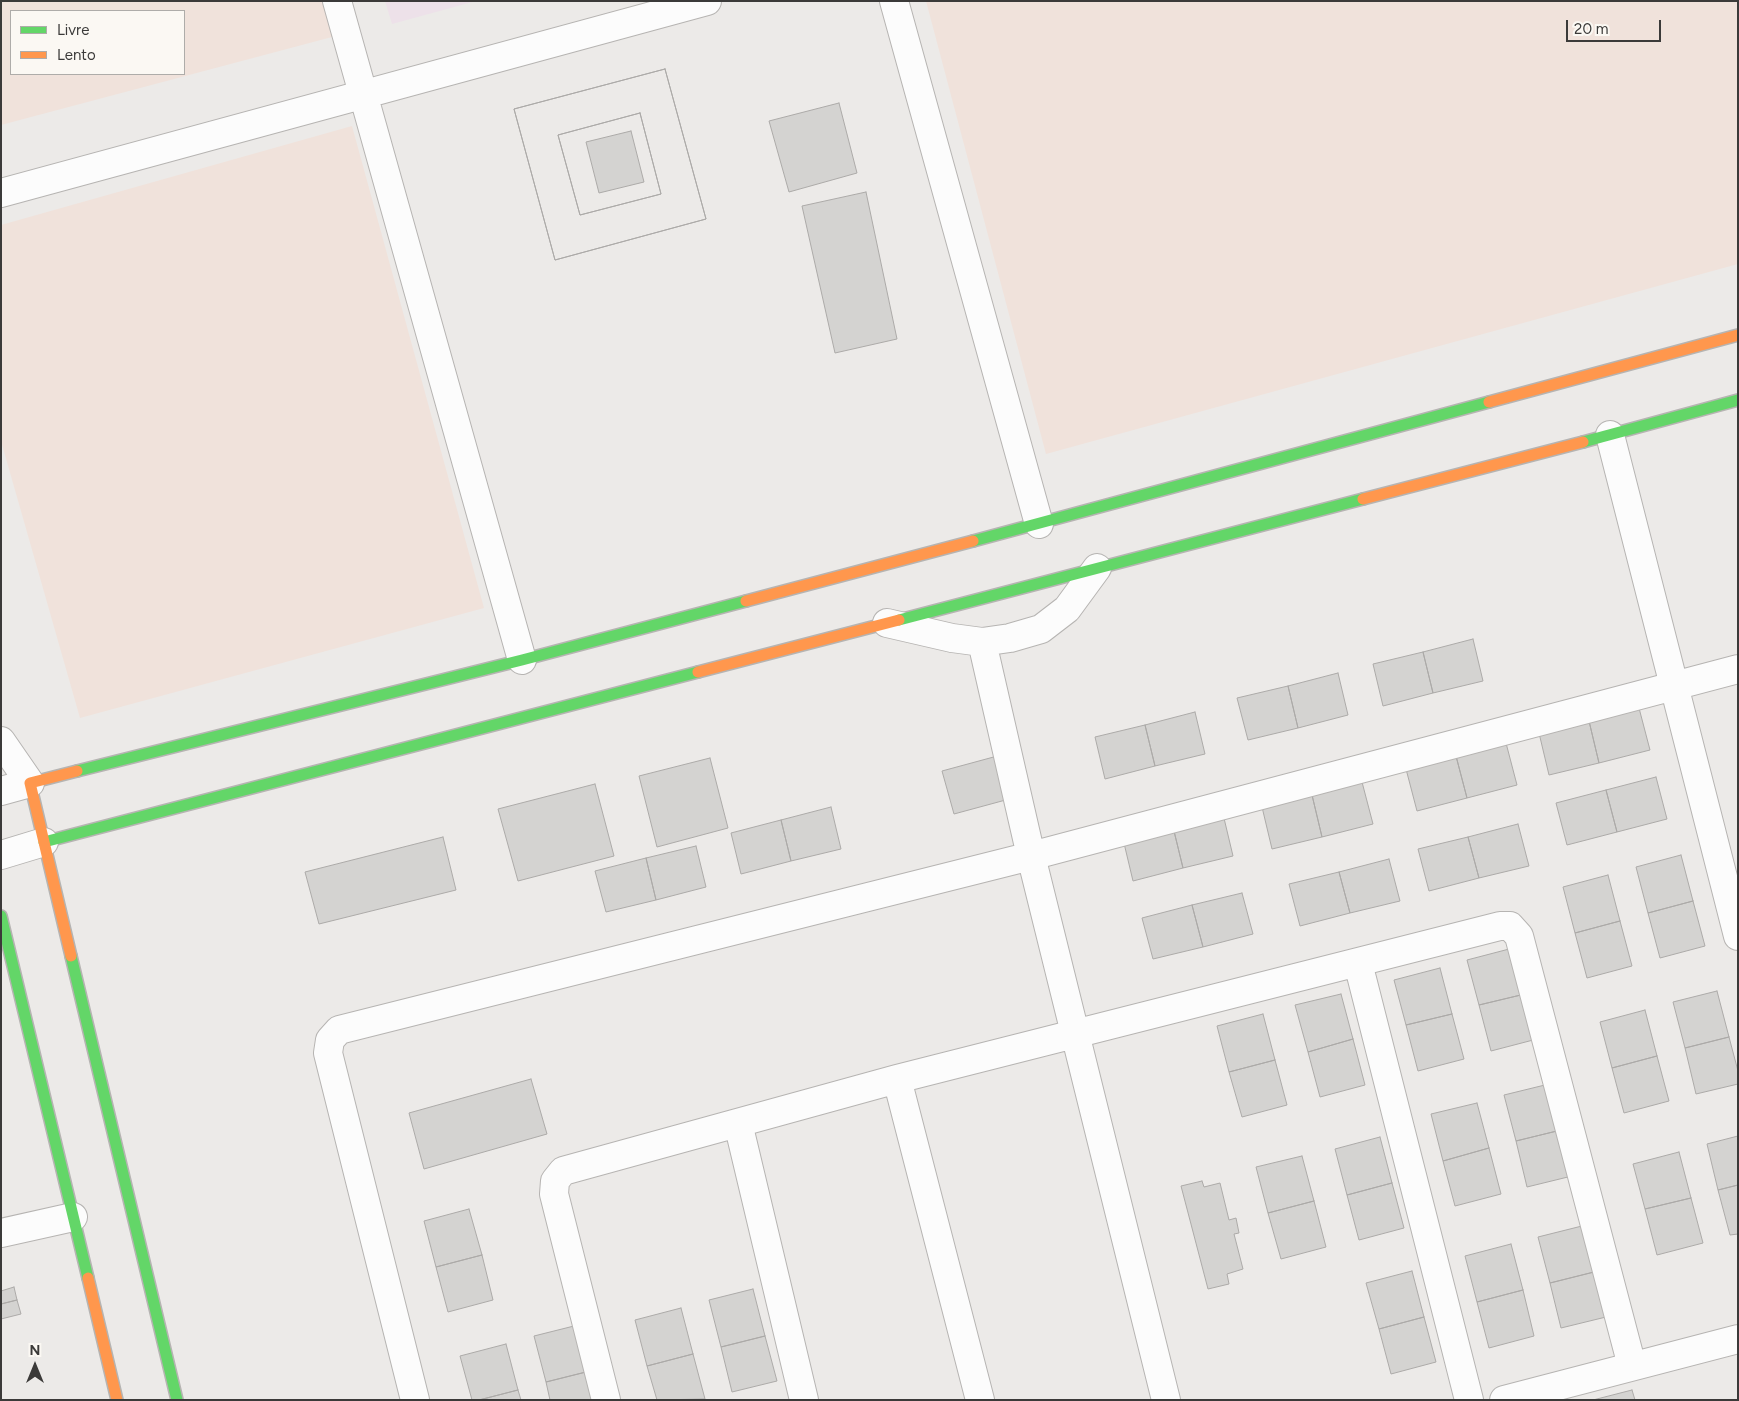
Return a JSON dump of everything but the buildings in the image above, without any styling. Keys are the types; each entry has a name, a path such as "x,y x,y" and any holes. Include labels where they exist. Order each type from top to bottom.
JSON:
{"street":[{"path":"337,1 522,660"},
{"path":"1,193 707,1"},
{"path":"894,1 1039,524"},
{"path":"1,791 522,660 1039,524 1738,335"},
{"path":"1,855 44,842 1610,435 1738,400"},
{"path":"1610,435 1738,936"},
{"path":"886,623 952,638 982,642 1010,638 1041,629 1067,609 1098,568"},
{"path":"982,642 1031,856 1166,1400"},
{"path":"415,1400 328,1053 330,1040 338,1030 1031,856 1738,669"},
{"path":"1,741 30,783 177,1400"},
{"path":"1,916 117,1400"},
{"path":"606,1400 554,1194 555,1181 562,1171 898,1079 1500,926 1510,926 1519,936 1632,1366"},
{"path":"1358,963 1469,1400"},
{"path":"898,1079 980,1400"},
{"path":"738,1123 804,1400"},
{"path":"1,1233 73,1217"},
{"path":"1504,1400 1738,1339"}],"shaded area":[{"path":"1,1 323,1 332,37 1,125"},
{"path":"385,1 476,1 392,24"},
{"path":"926,1 1738,1 1738,264 1046,454"},
{"path":"352,126 484,608 80,718 1,441 1,225"}],"traffic: fast":[{"path":"1583,442 1738,400"},
{"path":"973,541 1489,402"},
{"path":"899,620 1363,499"},
{"path":"77,771 522,660 746,601"},
{"path":"44,842 698,672"},
{"path":"1,916 88,1278"},
{"path":"71,956 177,1400"}],"traffic: slow":[{"path":"1489,402 1738,335"},
{"path":"1363,499 1583,442"},
{"path":"746,601 973,541"},
{"path":"698,672 899,620"},
{"path":"71,956 30,783 77,771"},
{"path":"88,1278 117,1400"}]}
